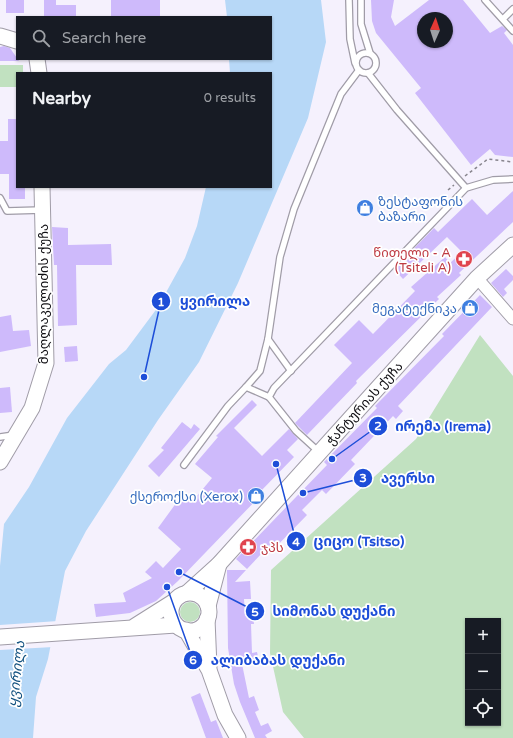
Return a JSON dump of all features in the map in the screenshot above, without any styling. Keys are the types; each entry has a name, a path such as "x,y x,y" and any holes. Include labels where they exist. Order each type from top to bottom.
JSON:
{"street":[{"path":"0,36 16,41"},
{"name":"მაღლაკელიძის ქუჩა","path":"0,462 32,408 46,363 42,188"},
{"name":"ჭანტურიას ქუჩა","path":"188,592 219,564 477,278 513,245"},
{"path":"477,278 512,316"},
{"name":"ჭანტურიას ქუჩა","path":"209,670 208,612 219,564"},
{"path":"0,637 132,628 197,629 208,612 206,601 198,594 188,592 179,595 173,602 132,628"},
{"path":"173,602 170,612 209,670 225,715 238,738"}],"lane":[{"path":"349,0 350,39 356,64 359,70 368,73 397,110 458,181 466,188"},
{"path":"361,0 361,24 370,53 375,58 376,64 374,69 368,73"},
{"path":"485,0 513,32"},
{"path":"503,19 513,9"},
{"path":"356,64 359,55 370,53"},
{"path":"184,465 228,406 260,371 268,339 280,258 294,209 341,94 359,70"},
{"path":"269,397 274,388 466,188 493,180 513,179"},
{"path":"0,198 7,211 43,210"},
{"path":"268,339 291,371"},
{"path":"246,387 269,397 296,431 319,452"},
{"path":"0,437 16,435"}],"path":[{"path":"448,190 488,159 513,162"}],"green space":[{"path":"0,65 23,65 23,72 16,72 16,87 0,87"},
{"path":"480,335 513,376 513,738 304,738 283,712 270,653 271,570 416,439"},
{"path":"190,602 197,605 200,612 197,619 190,622 183,619 180,612 183,605"}],"water":[{"name":"ყვირილა","path":"225,0 321,0 326,42 308,118 238,283 199,362 158,420 86,531 65,571 48,659 36,697 33,738 0,738 0,566 4,524 29,487 67,418 109,364 126,350 158,307 185,258 197,226 206,188 272,188 272,72 230,72 229,60 272,60 272,16 227,16"}],"pier":[{"path":"58,621 53,647 0,650 0,625"}],"building":[{"path":"6,0 24,0 24,13 6,13"},
{"path":"44,0 56,0 56,5 76,5 76,16 44,16"},
{"path":"111,0 160,0 160,16 111,16"},
{"path":"371,0 394,0 391,17 395,26 429,0 463,0 490,33 502,26 507,30 504,33 513,45 513,157 495,155 490,149 471,165 415,93 421,88 376,33 372,21"},
{"path":"4,46 10,48 16,57 16,60 19,61 0,61 0,47"},
{"path":"8,119 16,119 16,188 25,188 25,199 9,199 9,174 0,174 0,141 8,141"},
{"path":"513,191 513,222 459,273 461,275 437,297 439,299 356,381 357,383 307,435 295,423 352,363 334,345 359,320 373,334 415,291 411,287 445,257 450,263 462,252 447,237 403,279 394,269 434,228 438,232 472,199 487,215"},
{"path":"52,227 68,228 68,245 111,244 112,265 76,265 77,325 58,326 57,265 54,265"},
{"path":"506,269 513,276 513,280 504,289 507,293 503,297 491,283"},
{"path":"480,295 492,307 398,406 403,411 396,419 393,416 351,460 355,464 326,494 322,490 302,510 307,515 268,555 264,551 247,569 236,559 327,465 324,462 377,408 375,406 444,336 442,334"},
{"path":"11,315 13,331 29,330 31,346 0,352 0,317"},
{"path":"77,346 78,361 65,362 64,347"},
{"path":"10,387 12,412 0,413 0,388"},
{"path":"252,400 257,405 234,428 262,456 289,429 298,439 287,450 294,457 258,494 260,496 178,581 156,601 130,613 96,617 94,604 126,602 123,593 152,578 145,572 156,561 163,568 181,549 158,528 182,495 192,502 212,478 195,464 218,437 216,436"},
{"path":"182,422 191,429 194,424 200,429 159,477 148,466 164,450 161,448"},
{"path":"227,570 246,570 235,582 250,581 251,599 244,599 245,616 253,616 254,624 251,624 252,653 257,652 259,661 242,664 249,698 254,696 259,710 255,712 261,726 268,723 272,731 265,735 267,738 255,738 234,684 228,648"},
{"path":"200,693 211,722 216,720 223,738 206,738 191,697"}],"place":[{"name":"ზესტაფონის ბაზარი","path":"365,208"},
{"name":"წითელი - A (Tsiteli A)","path":"464,259"},
{"name":"მეგატექნიკა","path":"470,308"},
{"name":"ყვირილა","path":"144,377"},
{"name":"ირემა (Irema)","path":"332,459"},
{"name":"ციცო (Tsitso)","path":"276,464"},
{"name":"ავერსი","path":"303,493"},
{"name":"ქსეროქსი (Xerox)","path":"256,496"},
{"name":"ჯპს","path":"248,547"},
{"name":"სიმონას დუქანი","path":"179,572"},
{"name":"ალიბაბას დუქანი","path":"167,587"}]}
